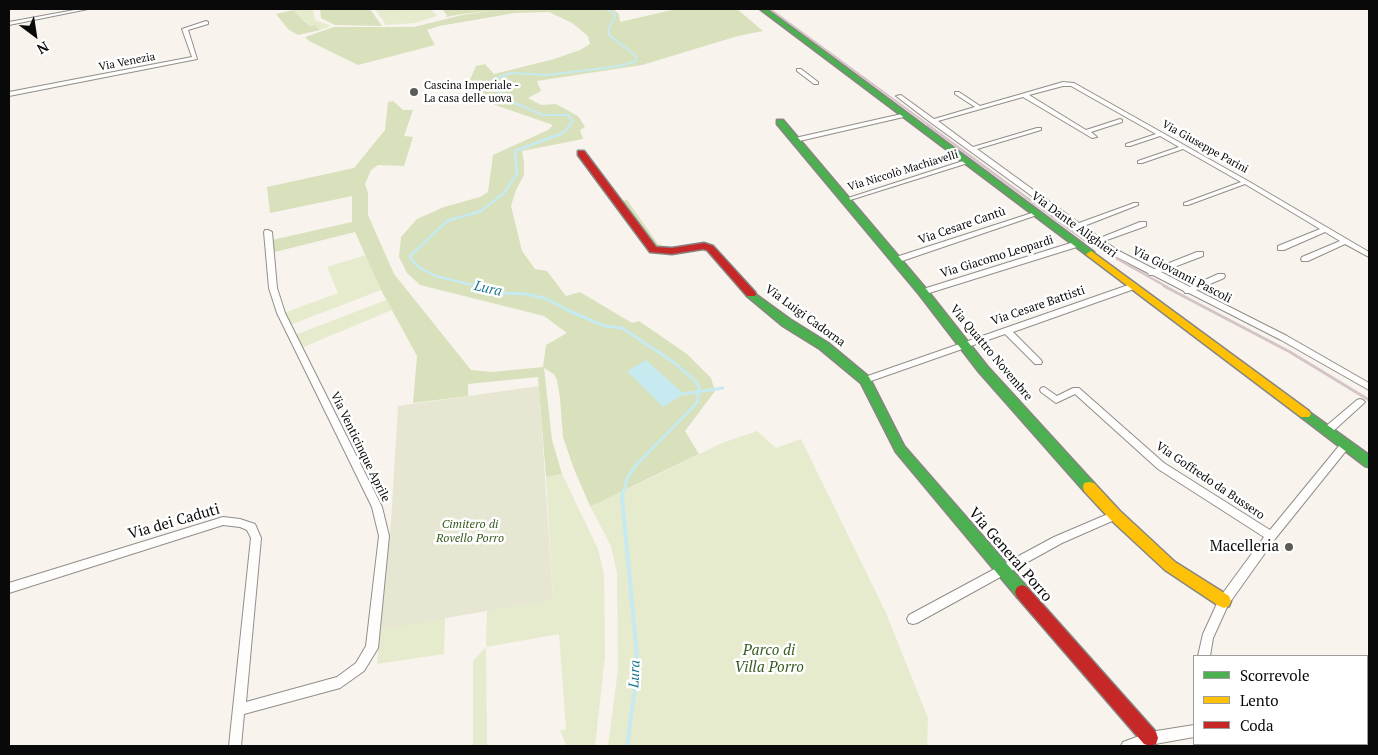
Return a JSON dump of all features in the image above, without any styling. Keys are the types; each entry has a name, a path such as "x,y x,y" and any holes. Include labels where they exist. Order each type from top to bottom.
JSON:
{"street":[{"path":"9,24 86,9"},
{"name":"Via Dante Alighieri","path":"764,9 1035,214 1369,462"},
{"name":"Via Venezia","path":"9,94 194,55 185,29 206,23"},
{"path":"799,70 816,83"},
{"name":"Via Giuseppe Parini","path":"932,121 1063,84 1072,84 1246,182 1369,255"},
{"path":"957,93 980,108"},
{"path":"1024,95 1094,137"},
{"name":"Via Giovanni Pascoli","path":"899,96 1116,254 1284,338 1369,387"},
{"path":"795,140 906,115"},
{"path":"1086,132 1120,121"},
{"name":"Via Quattro Novembre","path":"780,122 923,292 983,369 1115,515 1170,566 1224,601"},
{"path":"972,149 1039,129"},
{"path":"1128,145 1161,134"},
{"path":"1140,162 1184,147"},
{"name":"Via Luigi Cadorna","path":"581,153 653,250 672,251 704,246 710,248 742,286 760,302 787,323 824,346 865,380"},
{"name":"Via Niccolò Machiavelli","path":"845,200 966,162"},
{"path":"1186,204 1246,182"},
{"path":"1078,226 1136,204"},
{"name":"Via Cesare Cantù","path":"896,260 1035,214"},
{"path":"1098,240 1143,224"},
{"path":"1281,248 1325,229"},
{"name":"Via Venticinque Aprile","path":"238,710 340,682 360,667 372,648 384,536 376,507 281,313 272,288 268,232"},
{"path":"1305,259 1346,241"},
{"name":"Via Giacomo Leopardi","path":"923,292 1077,244"},
{"path":"1152,273 1200,254"},
{"path":"1188,291 1222,276"},
{"name":"Via Cesare Battisti","path":"865,380 1134,286"},
{"path":"1006,330 1038,362"},
{"name":"Via General Porro","path":"865,380 900,449 1002,571 1150,738"},
{"name":"Via Goffredo da Bussero","path":"1044,390 1056,400 1076,390 1161,466 1271,536"},
{"path":"1328,430 1360,402"},
{"path":"1204,655 1207,638 1224,601 1271,536 1346,444"},
{"path":"913,619 1058,540 1115,515"},
{"name":"Via dei Caduti","path":"9,588 223,521 240,522 251,527 256,538 235,746"},
{"path":"1126,746 1150,738 1193,731"}],"green space":[{"path":"303,9 294,11 305,22 310,26 315,25 320,30 298,35 288,29 276,14"},
{"path":"313,9 315,20 331,26 320,30 315,25 310,26 294,11"},
{"path":"320,9 370,9 382,26 335,25 321,18"},
{"path":"375,9 431,9 437,16 415,23 386,25"},
{"path":"442,9 613,9 619,14 620,22 676,9 737,9 763,31 738,36 642,65 537,81 541,91 528,98 541,105 556,104 578,116 585,127 580,130 583,139 522,151 524,175 516,190 511,206 522,251 535,269 547,271 566,296 580,292 632,323 639,321 687,354 711,378 715,391 685,431 699,454 590,506 563,437 560,398 554,374 544,368 552,440 562,474 546,477 538,377 468,384 468,396 413,403 417,356 381,290 355,232 271,253 272,240 352,222 352,196 270,213 267,187 354,168 385,130 388,102 393,101 403,110 413,110 404,136 413,137 404,166 378,165 371,170 365,184 368,193 368,215 394,274 471,370 492,372 543,367 546,345 567,333 544,316 420,285 407,273 399,257 401,237 417,219 444,207 480,197 488,192 493,155 548,130 553,125 472,97 468,84 476,66 485,64 494,74 554,59 580,50 590,44 588,36 572,23 549,12 515,13 439,26 427,30 435,45 358,65 309,41 305,37 334,27 414,27 462,15 491,11 446,17 447,15"},
{"path":"627,200 658,244 667,247 659,248 652,244 620,201"},
{"path":"366,255 381,290 290,325 284,313 338,293 327,267"},
{"path":"386,300 392,310 301,348 295,335"},
{"name":"Cimitero di Rovello Porro","path":"539,386 553,599 380,630 391,522 398,406"},
{"name":"Parco di Villa Porro","path":"757,431 776,448 801,439 886,613 928,718 927,746 608,746 618,670 617,573 611,546 590,506 722,443"},
{"path":"562,474 598,549 604,574 605,656 595,746 567,746 560,731 566,729 559,634 486,647 487,610 553,598 546,477"},
{"path":"445,617 444,654 377,664 380,630"},
{"path":"486,647 487,746 473,746 473,661"}],"water":[{"path":"646,360 684,394 663,407 627,371"}],"waterway":[{"name":"Lura","path":"568,126 573,121 568,115 543,115 514,103 493,87 492,82 494,79 511,73 548,75 620,66 636,61 636,56 609,35 608,31 615,15 607,9"},
{"name":"Lura","path":"480,287 436,276 420,268 411,259 411,255 447,221 481,211 504,193 517,174 515,151 563,133 570,125"},
{"name":"Lura","path":"475,286 502,293 527,294 547,299 569,311 605,326 622,328 675,363 697,383 698,392"},
{"path":"698,392 723,388"},
{"name":"Lura","path":"623,493 628,476 637,464 697,403 698,392"},
{"path":"684,394 698,392"},
{"name":"Lura","path":"623,492 638,668 627,746"}],"railway":[{"path":"770,9 930,126"},
{"path":"928,125 1084,240 1167,287"},
{"path":"1164,286 1290,352 1369,400"}],"traffic: fast":[{"path":"763,9 1091,254"},
{"path":"780,122 923,292 983,369 1089,487"},
{"path":"751,294 787,323 824,346 865,380 900,449 1022,592"},
{"path":"1305,414 1369,462"}],"traffic: slow":[{"path":"1091,254 1305,414"},
{"path":"1089,487 1115,515 1170,566 1224,601"}],"traffic: jam":[{"path":"581,153 653,250 672,251 704,246 710,248 751,294"},
{"path":"1022,592 1150,738"}],"place":[{"name":"Cascina Imperiale - La casa delle uova","path":"414,92"},
{"name":"Macelleria","path":"1289,547"}]}
